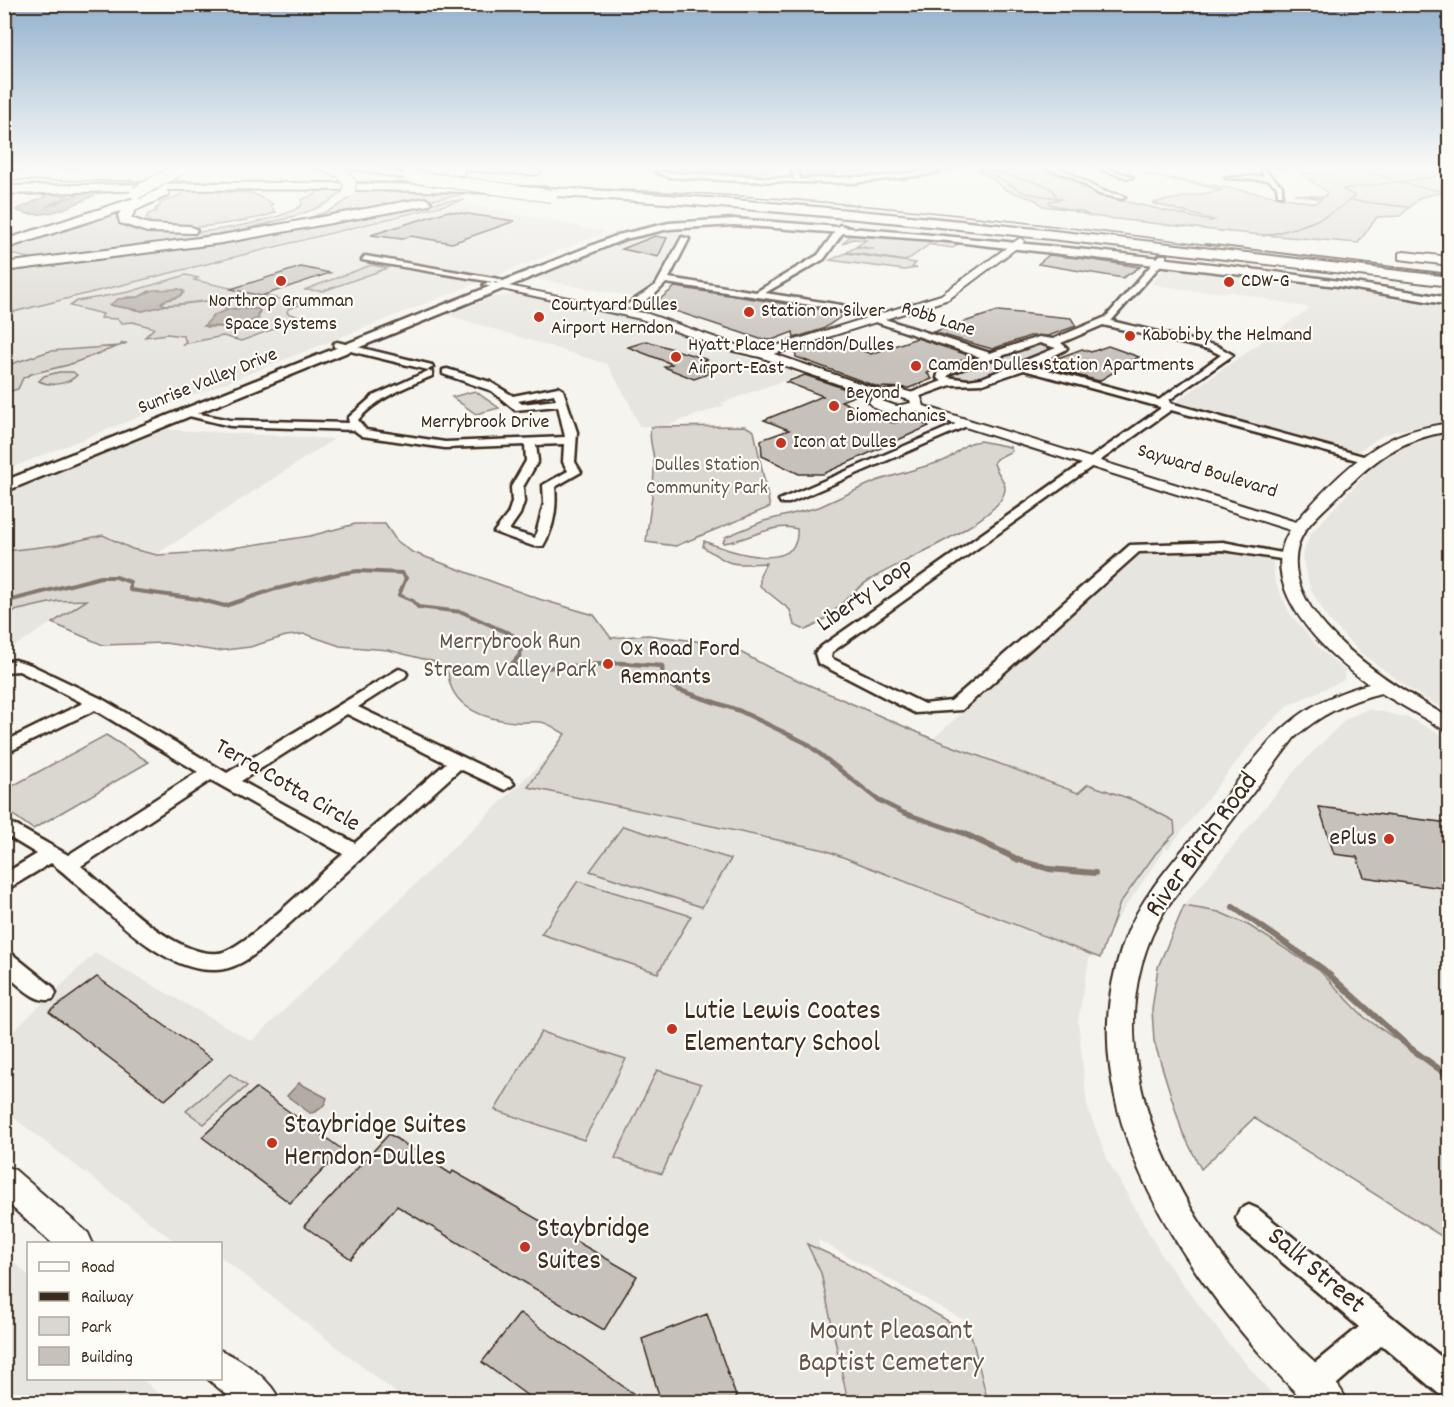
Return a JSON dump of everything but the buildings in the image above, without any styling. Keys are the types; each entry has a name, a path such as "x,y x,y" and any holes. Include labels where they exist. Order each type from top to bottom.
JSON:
{"highway":[{"path":"4,238 28,231"},
{"path":"4,245 51,231"},
{"path":"31,264 244,231"},
{"path":"4,267 214,241 271,231"},
{"path":"982,231 1199,252"},
{"path":"1013,231 1112,241"},
{"path":"1028,231 1449,282"},
{"path":"1064,231 1449,277"},
{"path":"1449,261 1391,257 1449,267"}],"main road":[{"name":"Sunrise Valley Drive","path":"4,478 500,284 622,237 645,231"},
{"name":"Sunrise Valley Drive","path":"875,231 1017,242 1349,280 1449,300"},
{"name":"Sunrise Valley Drive","path":"4,487 186,414 345,346 459,305 500,284"},
{"path":"459,305 496,292 529,292"}],"street":[{"path":"759,294 816,260 840,231"},
{"path":"629,306 651,296 664,280 685,240"},
{"path":"763,354 945,297 1017,242"},
{"path":"500,284 365,258 500,284"},
{"path":"1054,342 1061,346 1061,350 975,384 950,382 942,378 943,373 988,356 1032,341 1054,342 1102,322 1116,312 1161,259"},
{"name":"Robb Lane","path":"664,280 838,307 988,356"},
{"name":"Sayward Boulevard","path":"500,284 644,316 733,348 763,354 881,395 893,393 965,423 1096,463 1104,468 1301,526"},
{"name":"Sayward Boulevard","path":"500,284 629,306 661,314 745,343 763,354"},
{"name":"Liberty Loop","path":"1102,322 1214,348 1228,355 1165,398 1161,404 1166,411 1096,463 827,649 823,653 824,660 921,709 956,706 1136,548 1223,546 1288,558"},
{"path":"345,346 428,370 446,366 450,368 447,372 490,386 512,399 519,408 563,402"},
{"path":"1021,366 1368,459"},
{"name":"Merrybrook Drive","path":"428,370 362,408 352,420 355,427 362,433 416,442 468,445 572,440"},
{"path":"913,402 950,382"},
{"path":"512,399 558,390 572,440 569,462 575,472 549,485 550,503 544,533 538,543 501,532 514,514 518,502 518,487 532,461 530,443"},
{"path":"186,414 230,423 355,427"},
{"path":"785,500 965,423"},
{"path":"1449,426 1403,437 1379,449 1301,526 1291,542 1288,558 1291,584 1311,620 1338,650 1384,686 1449,727"},
{"name":"Terra Cotta Circle","path":"4,667 15,665 25,668 96,703 211,772 355,852 261,938 239,955 217,962 194,959 168,948 60,860 4,825"},
{"path":"227,781 399,674"},
{"name":"River Birch Road","path":"1320,1394 1266,1339 1230,1292 1163,1187 1145,1147 1126,1083 1119,1035 1122,989 1138,938 1168,886 1287,734 1302,720 1329,704 1384,686"},
{"path":"4,749 96,703"},
{"path":"346,707 505,784"},
{"path":"355,852 458,762"},
{"path":"4,884 60,860 211,772"},
{"path":"4,960 45,993"},
{"path":"4,1180 75,1242"},
{"name":"Salk Street","path":"1249,1218 1449,1383"},
{"name":"Salk Street","path":"1320,1394 1381,1327"},
{"path":"222,1369 262,1402"}],"shaded area":[{"path":"349,231 606,232 5,470 4,314"},
{"path":"662,231 681,231 647,294 639,298 532,278 628,238"},
{"path":"1179,266 1353,287 1449,305 1449,421 1395,431 1380,437 1357,452 1174,403 1310,308 1232,292 1193,291 1151,284 1166,267"},
{"path":"179,289 184,291 180,296 161,303 166,305 143,311 110,305 118,299 139,297 153,290"},
{"path":"519,294 632,317 761,363 786,368 799,375 665,426 639,426 628,400 607,364 448,315 493,297"},
{"path":"230,309 257,309 260,311 257,314 259,318 237,327 204,326 214,315"},
{"path":"161,429 334,439 157,554 132,548 104,534 58,545 5,550 5,494"},
{"path":"1450,432 1449,712 1414,692 1360,652 1328,619 1310,588 1302,557 1310,534 1379,460 1421,439"},
{"path":"1230,553 1272,556 1275,582 1289,612 1319,648 1345,671 1344,680 1289,705 1259,733 1168,849 933,739 1134,555"},
{"path":"89,599 5,652 5,612 41,603"},
{"path":"1368,709 1409,718 1449,739 1449,1069 1443,1073 1364,1017 1319,970 1219,912 1184,906 1299,766 1346,719"},
{"name":"Lutie Lewis Coates Elementary School","path":"558,747 1131,834 1165,850 1089,959 1078,1021 1087,1106 1108,1161 1164,1259 1227,1342 1279,1402 990,1402 969,1323 818,1240 851,1402 408,1402 222,1258 222,1242 176,1242 5,1111 4,1040 95,953 252,1041"},
{"path":"299,1083 327,1098 325,1104 310,1113 287,1096"},
{"path":"4,1253 27,1274 27,1380 143,1380 168,1402 5,1402"}],"green space":[{"path":"61,231 174,233 237,231 151,246 40,259 5,254 5,249"},
{"path":"290,231 341,231 5,314 4,272 231,242"},
{"path":"1218,231 1367,231 1358,243"},
{"path":"854,232 980,242 965,244 956,241 959,243 953,248 932,245 940,240 937,239 906,261 847,252 856,247 874,249 857,246 866,240 852,239 842,244"},
{"path":"846,253 916,263 912,267 917,268 904,270 830,260"},
{"path":"371,265 388,268 323,291 304,290"},
{"path":"186,275 198,278 194,280 302,304 288,309 287,313 304,318 241,341 223,336 183,344 186,341 183,336 167,334 145,337 154,328 133,322 122,323 117,319 101,318 103,314 70,306 77,301 129,292","holes":["179,289 184,293 160,304 165,305 143,311 114,306 127,297 139,297 149,291","235,308 260,311 257,320 237,327 207,327 212,316"]},
{"path":"1037,343 1056,350 972,382 946,376"},
{"path":"119,346 68,365 31,374 23,378 18,389 5,393 5,366 50,351"},
{"path":"59,372 73,372 77,375 60,384 39,381 44,376"},
{"path":"475,391 499,408 476,414 452,397"},
{"name":"Dulles Station Community Park","path":"745,426 754,431 770,507 676,546 646,542 654,470 651,427"},
{"path":"980,441 1010,447 1012,451 996,459 994,463 1005,487 1003,496 995,507 943,542 871,579 854,591 823,620 805,630 794,625 790,610 760,586 760,575 766,563 733,563 703,547 704,541 745,554 775,556 787,552 795,543 797,529 788,527 770,529 723,543 725,537 764,521 819,507 876,481 943,461 964,446"},
{"name":"Merrybrook Run Stream Valley Park","path":"355,524 385,524 396,540 412,552 539,599 594,615 611,638 648,635 727,645 770,668 933,739 1078,793 1088,784 1136,801 1174,821 1175,833 1156,853 1120,903 1100,958 825,850 528,787 565,734 543,722 505,721 472,710 456,695 448,673 435,662 388,650 340,646 305,634 286,636 250,647 217,651 165,643 103,645 52,623 87,600 58,601 5,613 5,551 58,545 103,535 132,549 157,555 207,552 310,536"},
{"path":"106,735 149,762 33,829 5,809 5,790"},
{"path":"623,826 731,859 702,907 590,871"},
{"path":"578,881 691,916 658,973 541,934"},
{"path":"1184,906 1219,912 1248,925 1319,970 1364,1017 1443,1072 1449,1069 1449,1241 1254,1118 1201,1169 1182,1131 1154,1041 1152,1010 1158,967"},
{"path":"541,1032 626,1059 584,1140 495,1110"},
{"path":"657,1070 701,1084 662,1174 615,1158"},
{"path":"230,1074 247,1086 204,1124 186,1111"},
{"name":"Mount Pleasant Baptist Cemetery","path":"807,1244 842,1260 971,1334 988,1402 848,1402 821,1273"}],"waterway":[{"path":"1263,236 1285,231"},
{"path":"166,305 224,301 219,306 230,309"},
{"path":"4,602 101,577 116,577 130,582 130,590 198,599 225,606 272,590 338,574 358,571 402,573 406,578 399,595 413,601 418,607 462,612 510,634"},
{"path":"507,632 521,641 520,655 513,663 523,669 620,663 662,666 663,680 676,689 740,711 806,743 878,800 904,813 965,834"},
{"path":"965,834 1019,860 1049,869 1095,873"},
{"path":"1233,907 1323,969 1409,1047 1450,1077"},
{"path":"1450,1115 1446,1116 1450,1133"}],"railway":[{"path":"1092,231 1218,246"},
{"path":"1206,244 1450,274"}],"place":[{"name":"Northrop Grumman Space Systems","path":"281,281"},
{"name":"CDW-G","path":"1229,282"},
{"name":"Station on Silver","path":"749,312"},
{"name":"Courtyard Dulles Airport Herndon","path":"539,317"},
{"name":"Kabobi by the Helmand","path":"1130,336"},
{"name":"Hyatt Place Herndon/Dulles Airport-East","path":"676,357"},
{"name":"Camden Dulles Station Apartments","path":"916,366"},
{"name":"Beyond Biomechanics","path":"834,406"},
{"name":"Icon at Dulles","path":"781,443"},
{"name":"Ox Road Ford Remnants","path":"608,664"},
{"name":"ePlus","path":"1389,839"},
{"name":"Lutie Lewis Coates Elementary School","path":"672,1029"},
{"name":"Staybridge Suites Herndon-Dulles","path":"272,1143"},
{"name":"Staybridge Suites","path":"525,1247"}]}
